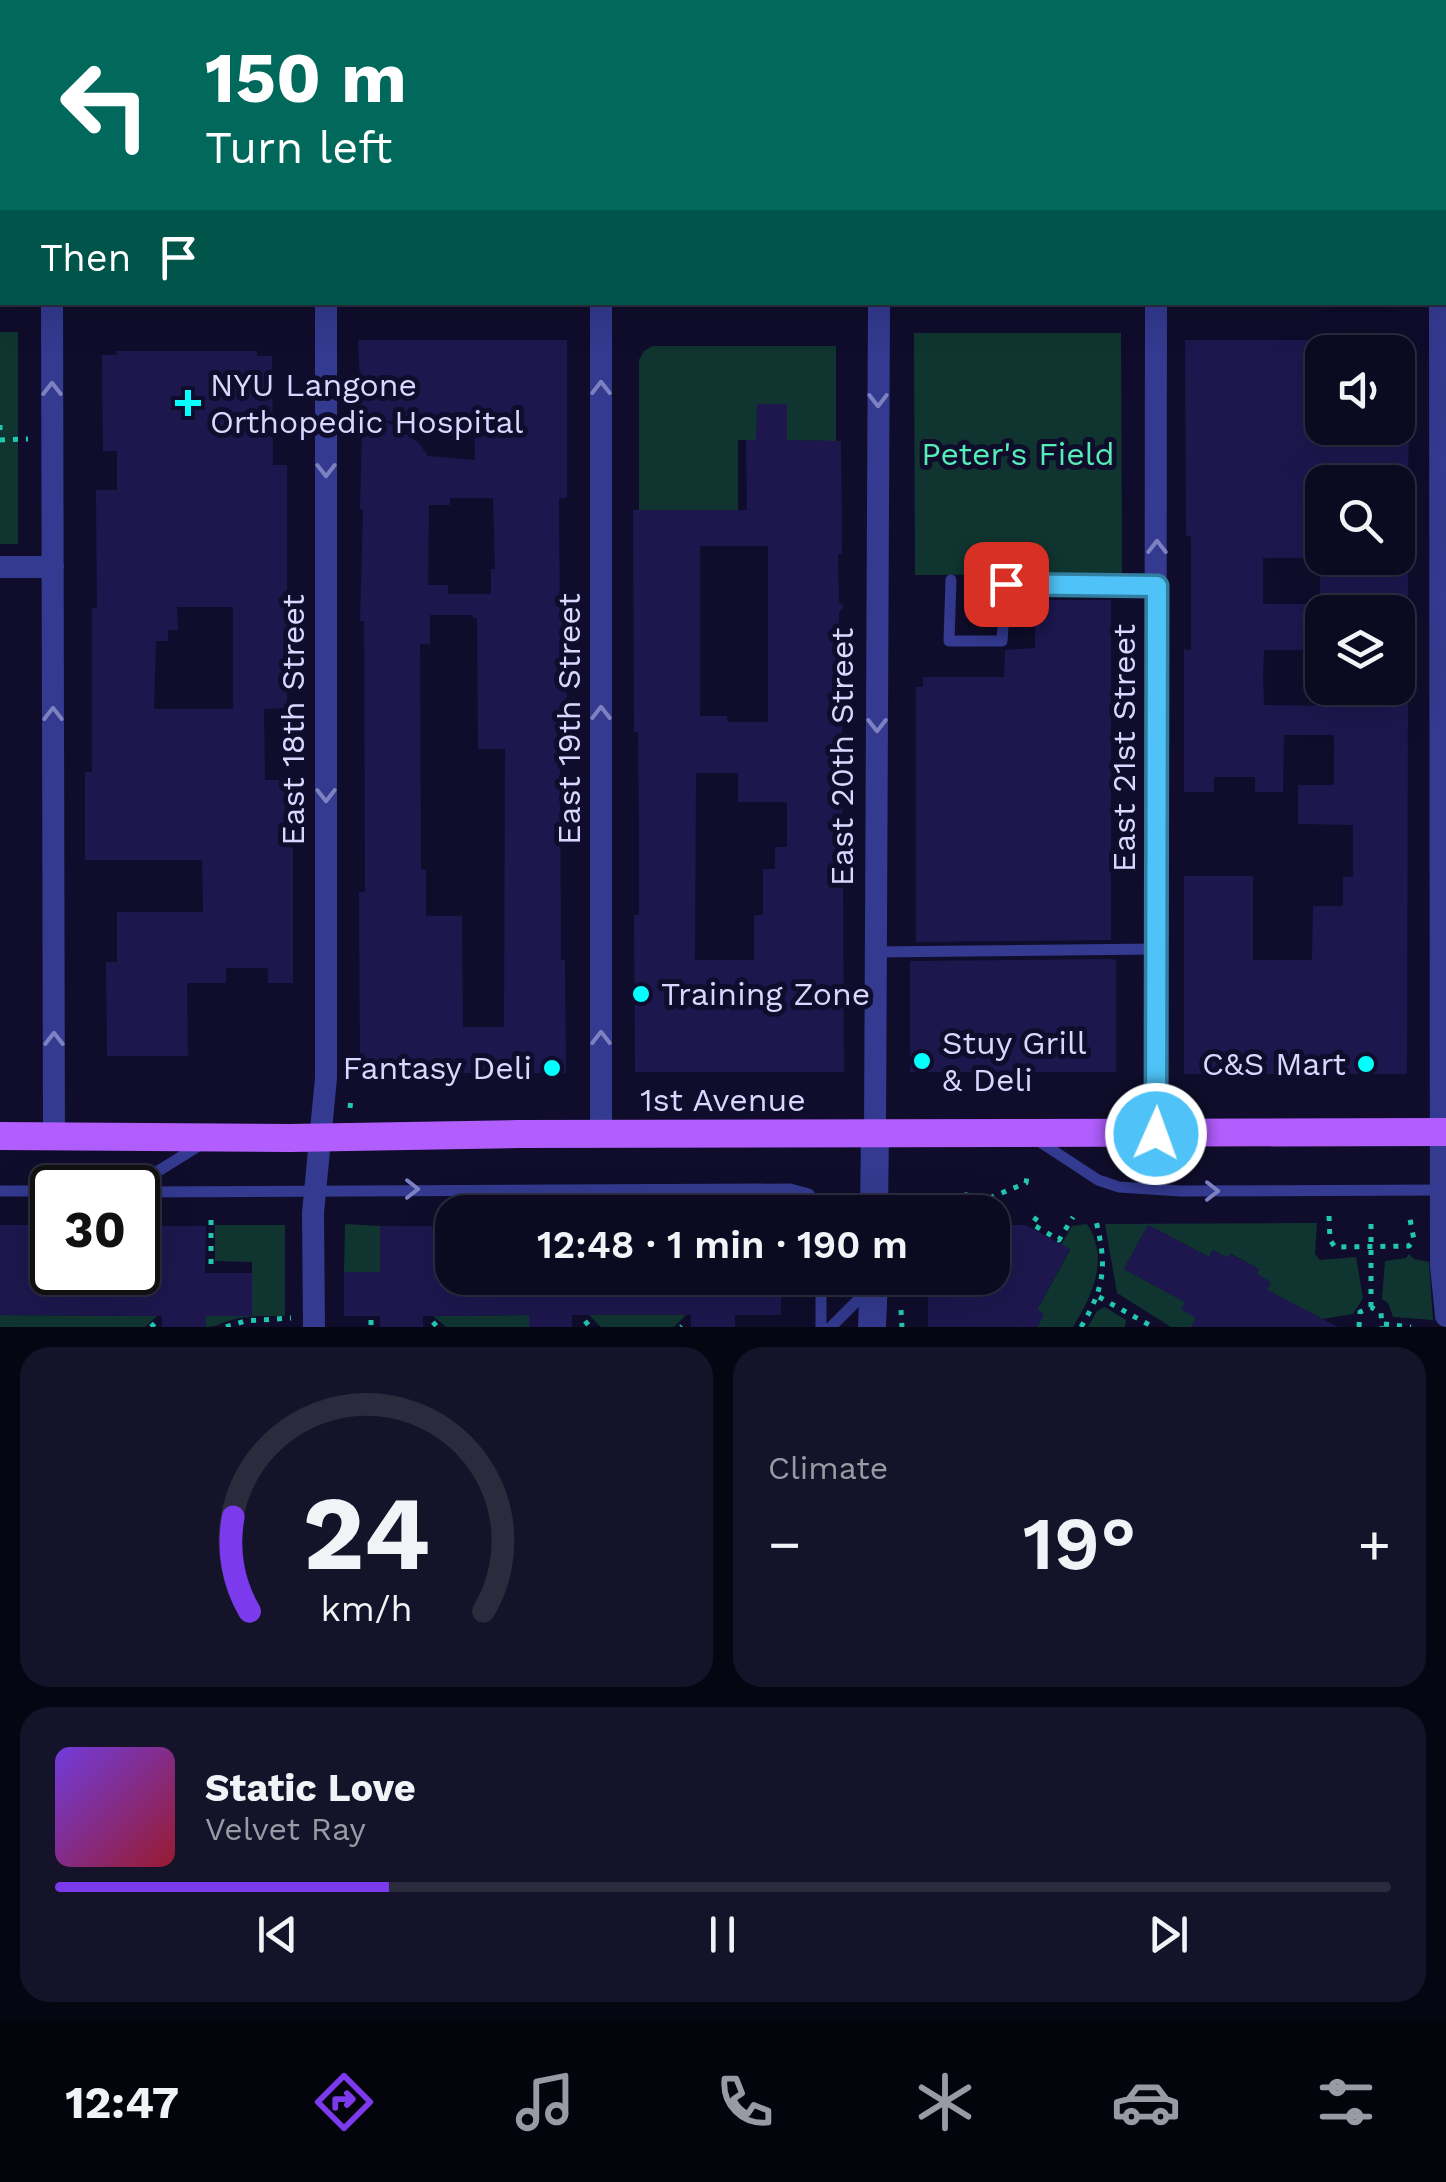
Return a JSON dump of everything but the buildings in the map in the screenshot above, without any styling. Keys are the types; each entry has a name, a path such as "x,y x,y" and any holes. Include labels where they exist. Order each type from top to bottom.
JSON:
{"main road":[{"name":"1st Avenue","path":"0,1136 1444,1132"}],"street":[{"path":"52,305 54,1137"},
{"name":"East 18th Street","path":"314,1327 315,1190 326,1078 326,305"},
{"name":"East 19th Street","path":"601,305 601,1136"},
{"name":"East 20th Street","path":"874,1195 879,305"},
{"name":"East 21st Street","path":"1156,305 1156,1134"},
{"path":"1440,305 1444,1190 1440,1266 1446,1316"},
{"path":"0,567 52,567"},
{"path":"872,1327 873,1295"}],"lane":[{"path":"951,580 949,641 1002,641 1006,584 1157,586"},
{"path":"877,952 1157,949"},
{"path":"1025,1132 1098,1180 1118,1187 1181,1191 1444,1190"},
{"path":"160,1170 212,1137"},
{"path":"160,1192 790,1189 807,1195"},
{"path":"0,1190 30,1191"},
{"path":"821,1295 821,1327"},
{"path":"831,1327 861,1295"}],"path":[{"path":"0,440 28,438"},
{"path":"350,1108 351,1098"},
{"path":"997,1195 1026,1182 1027,1176"},
{"path":"211,1214 211,1264"},
{"path":"1329,1216 1330,1240 1335,1247 1372,1247 1409,1246 1414,1240 1409,1214"},
{"path":"1081,1327 1099,1297 1102,1263 1095,1216"},
{"path":"1371,1307 1372,1216"},
{"path":"1037,1217 1032,1224 1060,1240 1072,1217"},
{"path":"1099,1297 1139,1324 1153,1327"},
{"path":"1371,1307 1382,1313 1383,1326 1411,1327"},
{"path":"1359,1327 1360,1312 1371,1307"},
{"path":"226,1327 245,1320 291,1318"}],"green space":[{"path":"0,332 18,332 18,544 0,544"},
{"name":"Peter's Field","path":"914,333 1121,333 1122,574 915,575"},
{"path":"652,346 836,346 836,441 738,440 738,510 639,510 639,360"},
{"path":"1317,1223 1315,1254 1320,1260 1356,1257 1363,1298 1353,1314 1322,1319 1267,1290 1257,1274 1259,1269 1231,1254 1228,1258 1213,1250 1209,1257 1148,1225 1124,1269 1185,1302 1196,1318 1193,1324 1198,1327 1171,1327 1117,1293 1105,1224"},
{"path":"345,1224 380,1226 380,1272 344,1272"},
{"path":"1087,1224 1094,1237 1098,1264 1086,1303 1073,1327 1037,1327 1044,1314 1037,1310 1070,1250 1061,1245 1072,1226"},
{"path":"215,1225 285,1225 285,1316 244,1317 206,1327 206,1316 252,1315 252,1262 215,1261"},
{"path":"1409,1254 1429,1262 1433,1320 1393,1317 1388,1303 1382,1299 1385,1261"},
{"path":"1105,1307 1126,1320 1125,1327 1088,1327 1097,1311"},
{"path":"0,1315 157,1316 145,1327 0,1327"},
{"path":"529,1315 529,1327 446,1327 433,1316"},
{"path":"589,1315 686,1315 674,1327 601,1327"}],"place":[{"name":"NYU Langone Orthopedic Hospital","path":"188,403"},
{"name":"Training Zone","path":"641,994"},
{"name":"Stuy Grill & Deli","path":"922,1061"},
{"name":"C&S Mart","path":"1366,1064"},
{"name":"Fantasy Deli","path":"552,1068"}],"route":[{"path":"1006,584 1157,586 1156,1134"}]}
